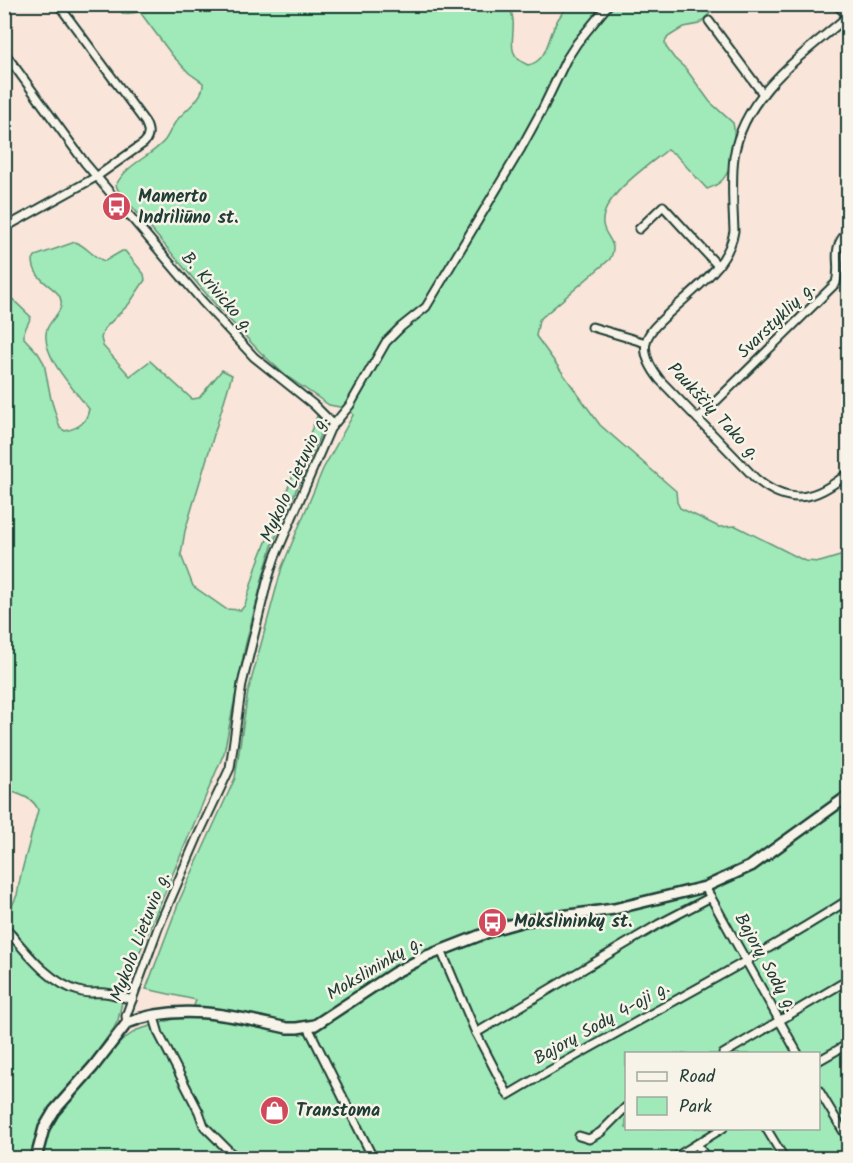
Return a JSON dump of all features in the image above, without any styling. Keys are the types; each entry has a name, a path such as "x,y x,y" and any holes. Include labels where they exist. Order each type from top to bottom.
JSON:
{"street":[{"path":"4,228 96,177 148,138 148,128 58,4"},
{"name":"Mykolo Lietuvio g.","path":"127,1023 126,1016 158,928 230,768 242,684 267,582 287,528 333,424 350,405 386,342 426,307 500,186 543,108 566,60 609,4"},
{"path":"592,327 646,342 658,324 718,266 733,242 734,158 744,123 763,94 790,66 848,16 836,4"},
{"path":"709,21 763,94"},
{"name":"B. Krivicko g.","path":"4,52 96,177 202,301 254,357 314,405 333,424"},
{"path":"639,229 663,206 718,266"},
{"name":"Svarstyklių g.","path":"698,419 836,283 837,249 840,241 849,231"},
{"name":"Paukščių Tako g.","path":"646,342 646,356 652,370 664,385 756,479 773,492 790,497 811,496 825,490 849,473"},
{"name":"Mokslininkų g.","path":"127,1023 197,1011 287,1028 308,1027 325,1019 394,974 441,950 510,924 614,909 705,887 751,866 849,796"},
{"name":"Bajorų Sodų g.","path":"705,887 797,1052"},
{"path":"476,1034 659,924 711,897"},
{"name":"Bajorų Sodų 4-oji g.","path":"441,950 476,1034 508,1095 569,1058 849,900"},
{"path":"4,926 31,958 59,982 78,991 92,994 104,993 132,1000"},
{"path":"725,1052 849,980"},
{"path":"154,1017 159,1034 204,1126 236,1158"},
{"path":"36,1158 44,1128 54,1111 93,1067 127,1023"},
{"path":"308,1027 373,1158"},
{"path":"820,1060 849,1044"},
{"path":"820,1090 845,1127 849,1139"},
{"path":"579,1136 590,1139 602,1132 625,1109"},
{"path":"674,1158 720,1130"},
{"path":"767,1130 784,1158"},
{"path":"697,1144 706,1158"}],"green space":[{"path":"117,5 508,5 512,14 514,54 528,65 535,63 544,54 557,21 569,5 718,5 699,24 684,27 668,37 665,42 674,58 686,69 710,102 733,123 733,149 726,175 718,184 707,189 675,154 667,150 627,182 609,203 604,214 604,229 613,248 610,259 539,320 536,336 600,425 676,491 680,508 719,527 736,526 805,561 820,562 840,556 848,550 848,1158 40,1158 47,1129 55,1113 107,1055 137,1030 191,1014 196,1000 146,989 180,899 235,778 248,692 282,567 323,469 353,415 350,409 329,405 285,375 260,352 213,302 118,190 116,185 121,177 165,140 177,120 198,98 203,88 203,83 189,73 172,55 140,12 123,14"},
{"path":"75,242 105,261 125,251 144,274 145,280 129,304 104,329 101,338 103,346 130,376 150,361 192,399 199,398 222,370 232,375 185,531 181,555 193,586 226,609 241,610 245,605 258,562 317,416 324,426 273,543 265,569 245,647 224,753 138,956 125,989 118,1020 80,1076 47,1112 39,1129 32,1158 4,1158 5,921 17,895 38,810 29,799 5,789 4,291 31,317 24,332 24,338 44,363 51,399 60,428 65,431 78,427 84,422 89,409 53,360 46,339 47,329 60,309 60,296 37,274 33,260 35,256"}],"place":[{"name":"Mamerto Indriliūno st.","path":"117,207"},
{"name":"Mokslininkų st.","path":"493,922"},
{"name":"Transtoma","path":"275,1111"}]}
